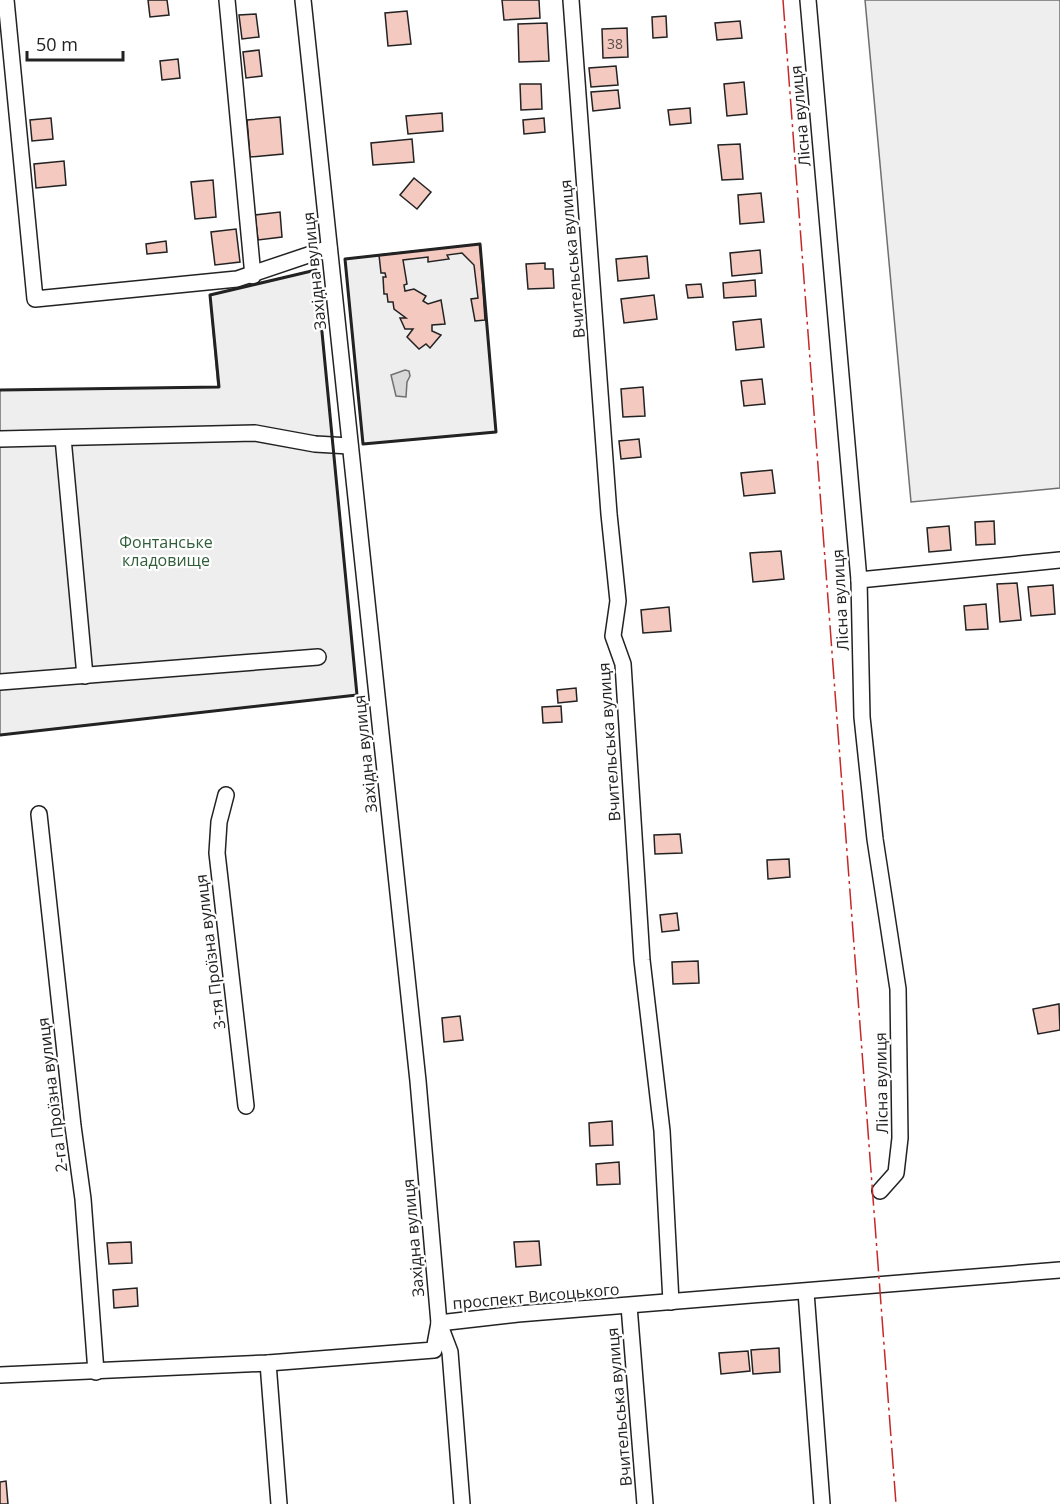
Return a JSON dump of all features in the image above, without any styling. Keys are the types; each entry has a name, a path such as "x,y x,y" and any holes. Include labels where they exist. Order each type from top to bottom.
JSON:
{"street":[{"path":"6,0 35,299 253,276 329,248"},
{"path":"227,0 253,276"},
{"name":"Західна вулиця","path":"303,0 418,1081 439,1323 450,1352 462,1504"},
{"name":"Вчительська вулиця","path":"571,0 609,514 618,601 613,636 623,664 642,960 662,1131 671,1302"},
{"name":"Лісна вулиця","path":"808,0 858,580 863,729 875,839 897,989 900,1138 896,1173 880,1191"},
{"path":"0,439 255,433 315,444 350,446"},
{"path":"63,438 85,676"},
{"path":"858,580 1060,560"},
{"path":"0,682 318,657"},
{"name":"3-тя Проїзна вулиця","path":"226,795 219,822 216,854 246,1106"},
{"name":"2-га Проїзна вулиця","path":"39,814 83,1199 96,1372"},
{"name":"проспект Висоцького","path":"0,1375 268,1363 434,1350 439,1323 1060,1270"},
{"path":"806,1292 822,1504"},
{"name":"Вчительська вулиця","path":"629,1306 645,1504"},
{"path":"268,1363 279,1504"}],"green space":[{"path":"865,0 1060,0 1060,488 911,502"},
{"path":"480,244 496,432 363,444 345,259"},
{"name":"Фонтанське кладовище","path":"316,270 357,695 0,735 0,390 218,387 210,295"}],"shaded area":[{"path":"405,370 409,371 410,376 407,382 406,397 396,396 391,375"}],"building":[{"path":"148,0 167,0 169,15 150,17"},
{"path":"502,0 539,0 540,18 504,20"},
{"path":"407,11 411,44 388,46 385,13"},
{"path":"256,14 259,37 242,39 239,15"},
{"path":"666,16 667,37 653,38 652,17"},
{"path":"740,21 742,38 717,40 715,23"},
{"path":"547,23 549,61 519,62 518,24"},
{"path":"627,28 628,57 603,58 602,29"},
{"path":"259,50 262,76 246,78 243,52"},
{"path":"178,59 180,78 162,80 160,61"},
{"path":"616,66 618,85 591,87 589,68"},
{"path":"744,82 747,114 727,116 724,84"},
{"path":"520,84 541,84 542,109 521,110"},
{"path":"618,90 620,108 593,111 591,92"},
{"path":"690,108 691,123 670,125 668,110"},
{"path":"442,113 443,131 408,134 406,116"},
{"path":"280,117 283,154 250,157 247,120"},
{"path":"51,118 53,139 32,141 30,120"},
{"path":"544,118 545,132 524,134 523,120"},
{"path":"412,139 414,162 373,165 371,143"},
{"path":"740,144 743,179 722,180 718,145"},
{"path":"64,161 66,185 36,188 34,164"},
{"path":"414,178 431,192 417,209 400,195"},
{"path":"213,180 216,217 195,219 191,182"},
{"path":"761,193 764,222 740,224 738,195"},
{"path":"280,212 282,237 258,240 255,215"},
{"path":"236,229 240,262 215,265 211,232"},
{"path":"166,241 167,252 147,254 146,244"},
{"path":"480,244 485,320 475,321 471,299 478,298 474,265 462,253 447,255 449,259 428,262 428,257 403,260 407,284 404,285 405,291 414,289 426,296 423,301 428,304 441,300 445,324 432,325 432,331 441,335 430,348 426,344 419,349 407,337 413,329 405,329 400,318 406,318 394,309 393,302 388,302 387,294 384,294 383,277 386,277 385,273 381,273 379,255"},
{"path":"760,250 762,273 732,276 730,253"},
{"path":"647,256 649,278 618,281 616,259"},
{"path":"545,263 545,269 553,269 554,288 528,289 526,264"},
{"path":"755,280 756,296 724,298 723,283"},
{"path":"701,284 703,297 688,298 686,285"},
{"path":"654,295 657,319 624,323 621,299"},
{"path":"761,319 764,347 736,350 733,322"},
{"path":"762,379 765,404 744,406 741,381"},
{"path":"643,387 645,416 623,417 621,389"},
{"path":"639,439 641,457 621,459 619,441"},
{"path":"772,470 775,493 744,496 741,473"},
{"path":"994,521 995,544 976,545 975,522"},
{"path":"949,526 951,550 929,552 927,528"},
{"path":"781,551 784,579 753,582 750,553"},
{"path":"1017,583 1021,620 1000,622 997,584"},
{"path":"1053,585 1055,614 1031,616 1028,587"},
{"path":"986,604 988,629 966,630 964,606"},
{"path":"669,607 671,631 643,633 641,610"},
{"path":"576,688 577,701 558,703 557,690"},
{"path":"561,706 562,722 543,723 542,707"},
{"path":"680,834 682,853 655,854 654,835"},
{"path":"789,859 790,877 768,879 767,860"},
{"path":"677,913 679,930 662,932 660,915"},
{"path":"698,961 699,983 673,984 672,962"},
{"path":"1059,1004 1060,1030 1038,1034 1033,1009"},
{"path":"460,1016 463,1040 444,1042 442,1018"},
{"path":"612,1121 613,1145 590,1146 589,1123"},
{"path":"619,1162 620,1184 597,1185 596,1164"},
{"path":"539,1241 541,1265 516,1267 514,1242"},
{"path":"131,1242 132,1263 109,1264 107,1243"},
{"path":"137,1288 138,1306 114,1308 113,1290"},
{"path":"779,1348 780,1372 753,1374 751,1350"},
{"path":"748,1351 750,1371 721,1374 719,1353"},
{"path":"6,1481 8,1504 0,1504 0,1482"}],"wall":[{"path":"480,244 496,432 363,444 345,259 480,244"},
{"path":"0,390 219,387 210,295 316,270 357,695 0,735"}],"power":[{"path":"783,0 896,1504"}]}
